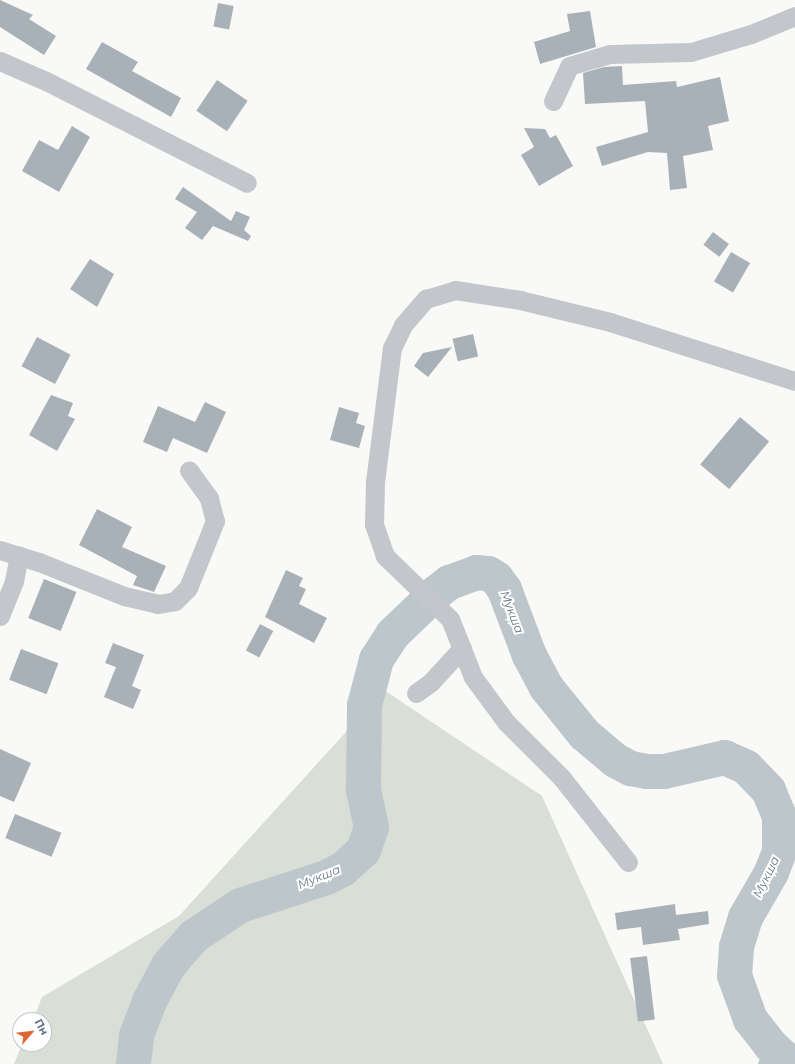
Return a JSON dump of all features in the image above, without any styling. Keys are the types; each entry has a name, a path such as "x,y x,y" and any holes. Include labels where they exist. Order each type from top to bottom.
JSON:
{"street":[{"path":"553,101 569,66 610,54 691,52 751,34 795,16"},
{"path":"0,61 46,81 247,183"},
{"path":"628,862 561,777 506,722 473,677 450,619 385,556 374,524 382,414 392,348 403,325 426,299 455,290 520,300 610,322 795,381"},
{"path":"0,550 19,555 124,596 158,604 175,601 188,588 214,521 209,498 189,470"},
{"path":"0,616 14,581 19,555"},
{"path":"416,694 431,682 462,648"}],"shaded area":[{"path":"384,690 542,796 663,1064 14,1064 19,1052 52,1052 52,1012 36,1012 42,997 179,916"}],"building":[{"path":"0,0 33,15 29,19 56,36 44,55 0,27"},
{"path":"218,3 234,6 229,30 213,27"},
{"path":"590,11 596,47 540,64 534,42 570,31 567,14"},
{"path":"102,42 138,62 132,71 181,98 171,117 86,69"},
{"path":"622,66 623,85 676,81 677,87 720,77 729,121 708,126 713,150 683,156 687,188 670,190 667,153 648,152 602,166 596,147 648,132 645,101 585,104 583,73 604,67"},
{"path":"217,80 248,101 227,131 196,111"},
{"path":"72,126 90,137 59,192 22,171 39,140 58,150"},
{"path":"524,128 545,129 550,138 556,135 573,166 539,186 521,155 534,147"},
{"path":"183,187 231,221 236,211 250,217 244,230 251,236 248,241 213,226 202,240 185,228 197,212 175,199"},
{"path":"713,232 729,244 719,257 703,245"},
{"path":"731,252 750,263 733,292 714,281"},
{"path":"90,259 114,274 97,307 70,289"},
{"path":"473,334 478,356 458,361 453,339"},
{"path":"37,337 71,355 55,384 22,366"},
{"path":"452,347 428,377 414,366 423,353"},
{"path":"51,395 73,403 68,416 75,419 57,451 29,435"},
{"path":"205,402 226,412 207,453 173,438 167,452 143,442 158,406 195,422"},
{"path":"339,407 359,413 356,423 365,426 359,448 330,440"},
{"path":"740,417 769,441 729,489 700,464"},
{"path":"97,509 132,527 122,547 166,566 154,592 133,585 137,576 79,545"},
{"path":"286,570 303,578 299,586 306,589 299,604 327,618 314,643 265,617"},
{"path":"44,579 76,592 61,631 28,618"},
{"path":"260,624 273,631 259,658 246,650"},
{"path":"113,643 144,655 132,686 141,690 133,709 104,697 116,667 105,663"},
{"path":"21,649 58,663 47,694 9,680"},
{"path":"0,749 31,763 14,802 0,796"},
{"path":"15,814 61,833 52,857 5,838"},
{"path":"675,904 676,915 708,911 709,924 678,929 680,940 643,945 641,927 617,930 615,913"},
{"path":"647,956 655,1020 638,1022 630,958"}],"waterway":[{"name":"Мукша","path":"133,1064 136,1035 149,1001 168,965 193,936 240,905 326,877 342,869 363,850 371,827 363,788 364,705 376,659 392,634 436,592 449,582 476,572 488,573 496,578 504,589 529,655 546,687 584,734 615,760 630,768 647,771 664,771 724,757 746,767 768,790 779,816 779,851 771,872 745,917 736,947 734,975 750,1019 770,1045 791,1064"},
{"path":"761,1064 770,1045"}]}
